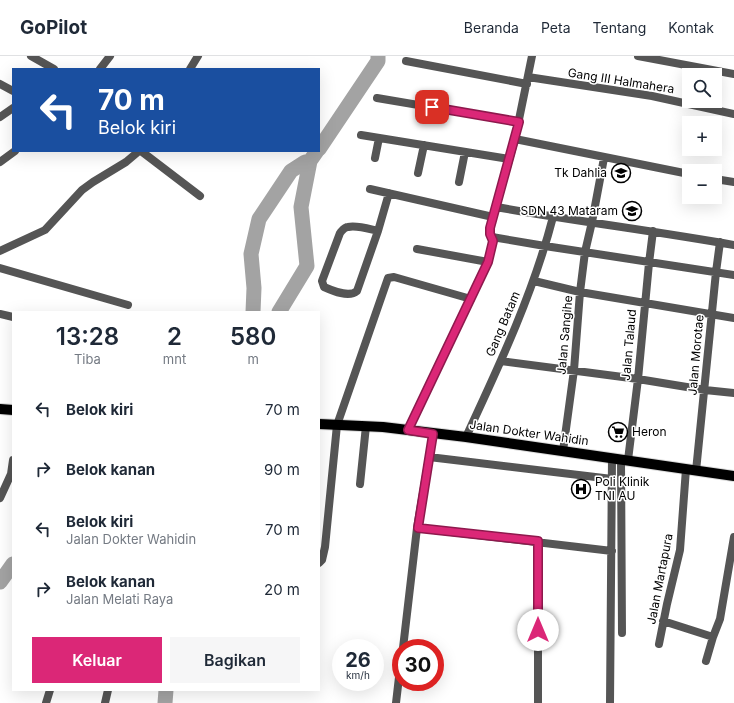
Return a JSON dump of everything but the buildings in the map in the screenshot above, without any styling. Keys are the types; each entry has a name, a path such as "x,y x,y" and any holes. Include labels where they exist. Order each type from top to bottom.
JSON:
{"main road":[{"path":"0,409 12,410"},
{"name":"Jalan Dokter Wahidin","path":"320,424 366,426 466,437 734,476"}],"street":[{"path":"31,56 52,68"},
{"path":"191,68 198,56"},
{"path":"408,430 488,262 493,244 490,231 515,139 532,56"},
{"path":"638,56 734,74"},
{"path":"101,68 107,57"},
{"name":"Gang III Halmahera","path":"406,61 527,80 652,96 734,114"},
{"path":"0,84 12,90"},
{"path":"377,98 519,122"},
{"path":"0,117 12,109"},
{"path":"361,135 509,159"},
{"path":"375,158 379,138"},
{"path":"515,139 682,173"},
{"path":"418,173 424,145"},
{"path":"0,162 14,152"},
{"path":"0,251 45,230 82,190 126,162 139,152"},
{"path":"141,152 200,196"},
{"path":"459,182 466,152"},
{"name":"Jalan Sangihe","path":"563,451 574,370 580,292 585,252 604,158"},
{"path":"722,180 734,182"},
{"path":"370,188 493,217"},
{"path":"378,231 355,227 347,227 343,229 340,233 322,281 324,288 350,294 357,291 378,231 389,193"},
{"path":"496,208 734,245"},
{"name":"Gang Batam","path":"466,437 534,281 553,218"},
{"name":"Jalan Talaud","path":"621,459 638,379 644,302 653,232"},
{"path":"492,237 649,263 734,275"},
{"name":"Jalan Morotae","path":"696,471 720,242"},
{"path":"418,249 488,262"},
{"path":"0,268 128,305"},
{"path":"320,562 322,560 325,547 337,425 388,278 394,277 471,299"},
{"path":"534,281 580,292 734,318"},
{"path":"0,314 12,317"},
{"path":"500,361 638,379 705,390 734,392"},
{"path":"360,484 366,426"},
{"path":"403,639 420,512 433,434"},
{"path":"429,458 612,479"},
{"path":"610,703 612,479 621,459"},
{"path":"621,459 622,633"},
{"path":"0,498 11,474 12,467"},
{"name":"Jalan Martapura","path":"659,644 680,550 686,469"},
{"path":"418,528 538,541 612,551"},
{"path":"706,661 720,619 734,537"},
{"path":"538,541 538,703"},
{"path":"663,621 713,637"},
{"path":"46,703 50,691"},
{"path":"105,703 108,691"},
{"path":"396,703 397,691"}],"waterway":[{"path":"320,148 378,61 378,56"},
{"path":"280,311 307,266 301,207 310,161 316,152"},
{"path":"253,311 254,288 251,254 259,219 291,171 305,162 310,161"},
{"path":"0,582 12,565"},
{"path":"165,703 166,691"}],"place":[{"name":"Tk Dahlia","path":"621,173"},
{"name":"SDN 43 Mataram","path":"632,211"},
{"name":"Heron","path":"618,432"},
{"name":"Poli Klinik TNI AU","path":"581,489"}],"route":[{"path":"432,107 519,122 490,228 493,244 488,262 408,430 433,434 418,528 538,541 538,630"}]}
